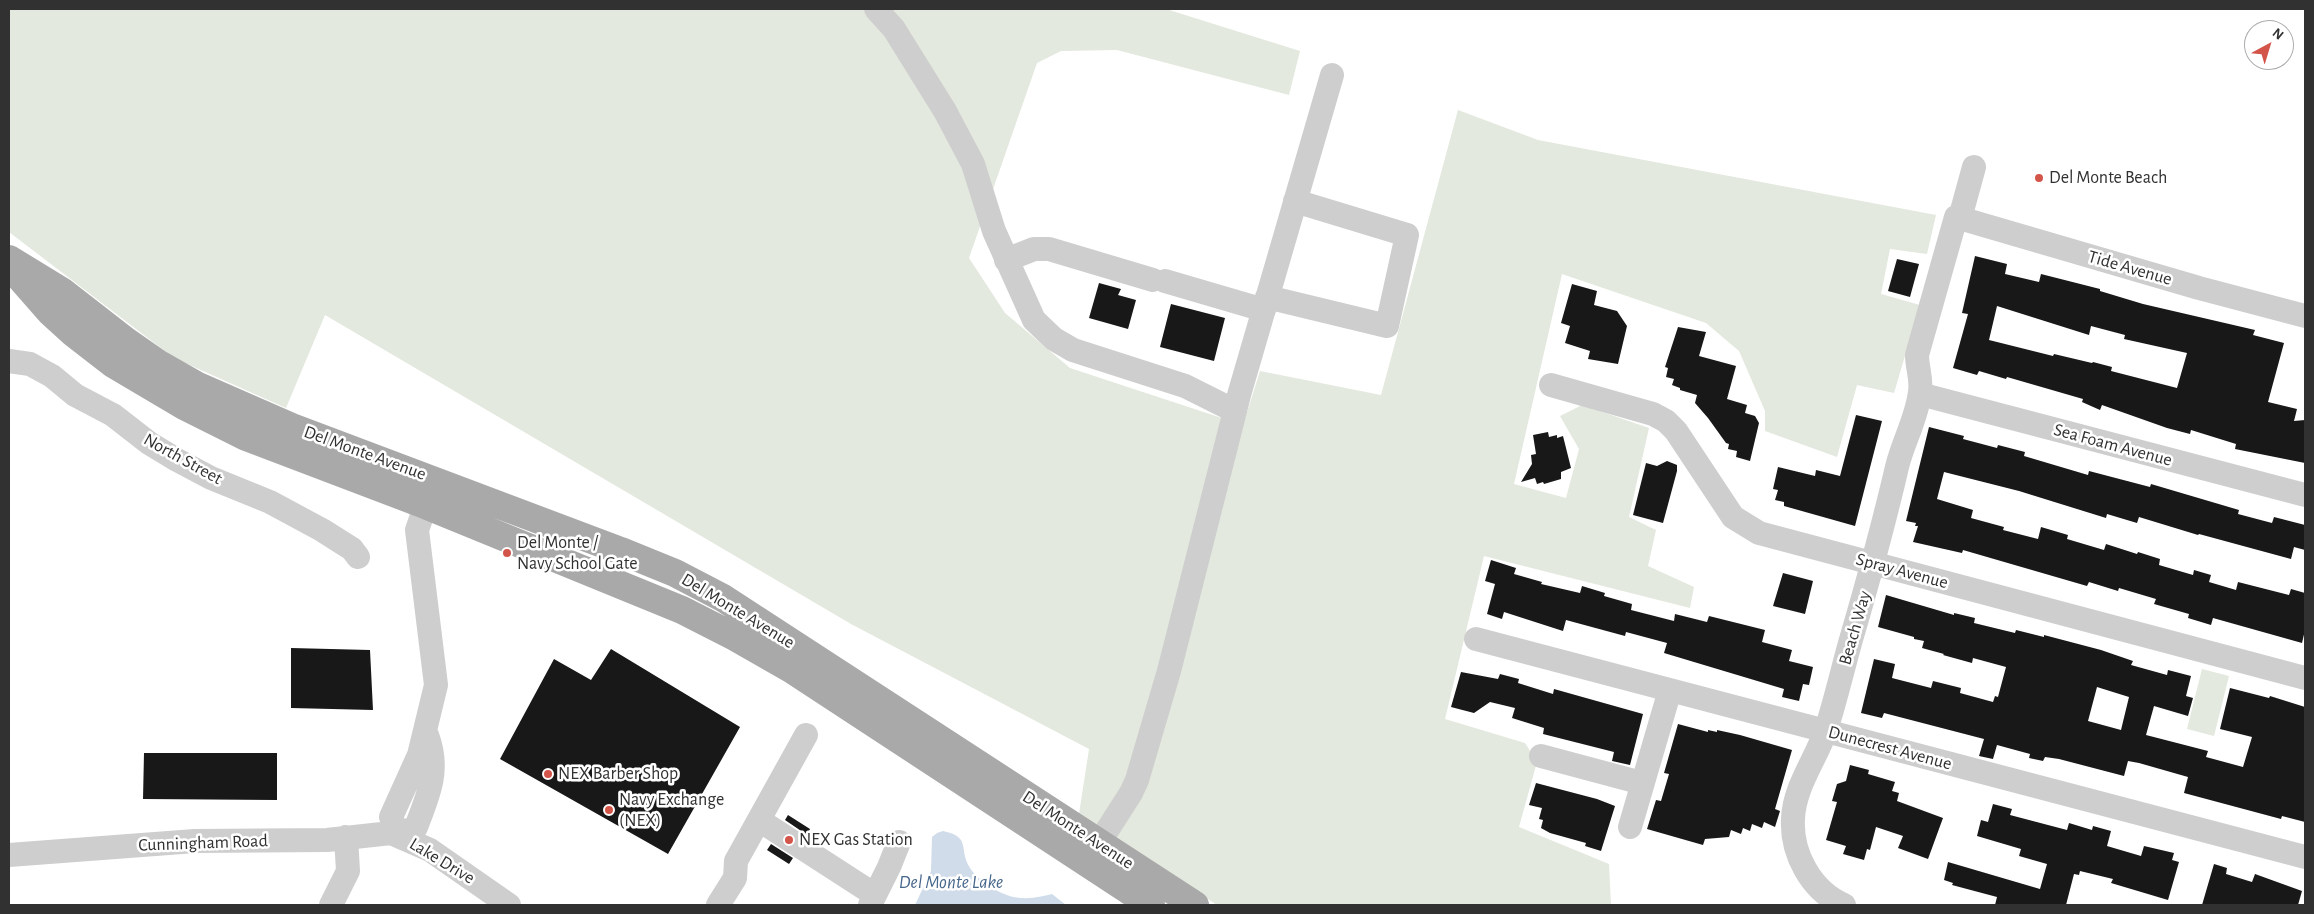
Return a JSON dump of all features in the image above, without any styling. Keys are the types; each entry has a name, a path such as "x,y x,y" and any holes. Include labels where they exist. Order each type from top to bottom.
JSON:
{"main road":[{"name":"Del Monte Avenue","path":"9,259 63,292 159,364 196,385 292,427 435,479 621,551 675,574 723,598 1195,905"},
{"name":"Del Monte Avenue","path":"9,266 51,313 72,333 113,364 184,406 246,437 425,505 682,610 735,637 791,669 1151,905"}],"street":[{"path":"876,9 894,29 945,111 974,164 994,231 1034,320 1054,339 1073,350 1184,386 1235,411"},
{"path":"1099,843 1131,793 1137,780 1169,671 1235,411 1332,75"},
{"name":"Beach Way","path":"1844,905 1813,881 1797,852 1793,835 1793,817 1797,797 1825,732 1873,564 1903,444 1920,394 1922,378 1917,363 1917,355 1974,167"},
{"path":"1006,260 1034,249 1050,249 1159,280 1265,304 1386,326 1407,235 1295,202"},
{"name":"Tide Avenue","path":"1958,218 2199,288 2305,316"},
{"name":"North Street","path":"9,361 30,364 52,376 75,394 113,415 149,443 177,460 204,475 270,502 352,549 358,557"},
{"name":"Spray Avenue","path":"1551,385 1653,414 1666,421 1676,431 1733,518 1745,527 1758,533 2305,678"},
{"name":"Sea Foam Avenue","path":"1920,394 2305,496"},
{"path":"398,835 416,827 434,777 431,746 426,732 436,685 417,530 435,479"},
{"name":"Dunecrest Avenue","path":"1476,639 2305,857"},
{"path":"1630,827 1670,690"},
{"path":"718,905 735,878 736,861 806,735"},
{"path":"1541,756 1642,783"},
{"path":"759,820 872,900 899,842"},
{"name":"Cunningham Road","path":"9,855 195,841 328,840 384,833 398,835"},
{"name":"Lake Drive","path":"398,835 430,850 509,905"},
{"path":"331,905 348,871 346,837"}],"shaded area":[{"path":"9,9 1166,9 1300,51 1289,95 1117,50 1061,51 1037,63 969,258 1005,313 1070,368 1243,425 1260,371 1381,395 1458,110 1538,140 1936,215 1927,254 1890,249 1881,294 1920,305 1894,393 1857,385 1837,457 1765,431 1765,411 1739,351 1706,323 1562,274 1514,484 1566,498 1579,449 1560,416 1582,405 1649,428 1629,517 1656,530 1648,566 1694,587 1690,608 1484,556 1445,719 1525,743 1537,762 1519,827 1609,864 1611,905 1217,905 1079,814 1089,749 851,624 325,315 286,408 174,358 9,232"},
{"path":"2202,669 2229,676 2214,736 2187,729"}],"water":[{"name":"Del Monte Lake","path":"943,831 961,840 970,868 986,884 1000,892 1015,897 1034,898 1052,894 1066,905 915,905 931,871 932,837"}],"building":[{"path":"1975,256 2007,264 2005,274 2039,282 2041,274 2100,289 2100,291 2143,304 2255,330 2253,335 2284,343 2268,402 2297,409 2294,421 2305,420 2305,463 2235,449 2236,444 2191,430 2190,434 2167,428 2102,405 2100,410 2082,402 2083,399 2007,377 2006,379 1979,371 1977,375 1953,368 1968,314 1962,313","holes":["1997,306 2089,335 2091,326 2125,335 2124,339 2187,353 2177,388 2111,371 2112,367 2093,362 2054,354 2053,356 1989,340"]},
{"path":"1897,259 1919,264 1910,297 1888,291"},
{"path":"1099,283 1121,289 1118,295 1136,300 1128,329 1089,318"},
{"path":"1572,284 1597,291 1594,305 1617,311 1627,326 1618,364 1588,359 1590,351 1565,343 1570,326 1561,323"},
{"path":"1171,304 1225,318 1214,361 1160,347"},
{"path":"1678,327 1706,332 1699,356 1736,366 1727,399 1747,405 1745,413 1755,416 1759,423 1750,461 1736,457 1737,451 1728,449 1729,444 1726,443 1695,403 1697,395 1680,390 1680,388 1672,385 1674,379 1666,377 1668,368 1665,367"},
{"path":"1856,415 1882,421 1855,526 1784,506 1784,502 1775,500 1778,490 1773,489 1778,467 1815,476 1816,470 1840,476"},
{"path":"1929,427 1964,436 1963,439 1997,448 1998,445 2025,452 2024,456 2088,475 2089,471 2150,487 2151,484 2239,510 2238,514 2272,523 2274,517 2305,525 2305,550 2294,547 2291,559 2198,535 2139,517 2137,523 2107,514 2106,518 2019,491 1944,472 1937,499 1973,510 1971,518 2004,527 2003,530 2038,539 2041,527 2068,535 2067,539 2104,550 2106,544 2160,559 2159,565 2193,575 2194,570 2211,575 2209,582 2236,590 2238,582 2289,595 2291,589 2305,593 2305,630 2302,643 2213,618 2211,625 2188,618 2189,614 2154,604 2156,599 2119,588 2118,591 2089,582 2087,586 1963,550 1962,553 1913,542 1918,526 1915,526 1916,523 1906,521"},
{"path":"1548,432 1549,437 1557,435 1557,438 1563,436 1571,468 1561,472 1561,479 1544,484 1543,482 1537,484 1535,478 1521,482 1532,464 1531,455 1536,454 1533,435"},
{"path":"1667,461 1677,465 1677,471 1663,523 1633,515 1646,463 1657,466"},
{"path":"1491,560 1516,568 1514,574 1542,582 1541,584 1580,593 1582,586 1605,593 1604,596 1632,604 1631,610 1674,621 1675,614 1707,622 1709,616 1765,630 1762,642 1792,650 1789,661 1813,667 1809,685 1803,684 1799,701 1782,697 1784,689 1664,653 1667,643 1626,632 1625,636 1566,620 1563,631 1504,612 1502,619 1487,614 1495,584 1485,581"},
{"path":"1783,573 1813,581 1805,614 1773,606"},
{"path":"1886,595 1954,615 1954,613 1975,618 1974,623 2015,633 2016,630 2044,637 2044,635 2101,650 2133,661 2131,665 2167,675 2168,670 2191,676 2186,696 2193,698 2188,716 2154,706 2146,735 2208,751 2206,757 2243,767 2252,737 2220,729 2230,688 2269,698 2270,696 2305,707 2305,822 2282,816 2281,819 2184,793 2188,777 2139,763 2128,761 2124,776 2059,759 2045,757 2043,761 2029,758 2030,754 1997,745 1993,759 1979,756 1984,739 1884,713 1882,718 1861,713 1874,659 1895,664 1892,678 1931,688 1933,681 1961,688 1960,693 1993,702 1995,696 1998,697 2006,667 1973,658 1972,663 1943,655 1922,648 1924,641 1878,627","holes":["2097,687 2129,697 2121,730 2088,721"]},
{"path":"291,648 370,650 373,710 291,708"},
{"path":"611,649 740,727 668,854 500,759 554,659 591,680"},
{"path":"1461,672 1498,679 1500,674 1519,679 1518,683 1553,694 1554,689 1643,714 1630,765 1612,761 1614,752 1543,734 1544,728 1512,718 1515,708 1490,702 1474,713 1451,707"},
{"path":"1678,724 1708,732 1708,730 1717,732 1717,730 1740,735 1792,750 1775,809 1780,811 1775,827 1764,822 1762,828 1752,824 1750,831 1743,828 1741,834 1731,830 1729,837 1705,839 1703,845 1647,829 1656,800 1661,801 1669,774 1664,773"},
{"path":"144,753 277,753 277,800 143,799"},
{"path":"1850,765 1869,770 1868,774 1895,782 1892,791 1899,793 1897,801 1943,818 1928,859 1898,848 1903,836 1876,827 1870,850 1867,849 1864,860 1843,854 1846,846 1826,840 1837,802 1832,801 1837,784 1846,781"},
{"path":"1536,783 1597,799 1615,806 1601,851 1585,846 1586,843 1550,833 1541,828 1543,820 1539,819 1542,808 1529,805"},
{"path":"1993,804 2012,809 2010,815 2067,830 2069,823 2092,830 2093,826 2111,831 2107,846 2141,856 2144,846 2174,853 2172,860 2179,862 2168,900 2111,883 2113,879 2080,871 2079,875 2074,874 2066,905 1995,905 1997,897 1952,885 1953,883 1944,880 1948,862 2040,889 2047,864 2019,856 2021,849 1977,836 1981,820 1988,822"},
{"path":"788,815 810,829 807,835 785,820"},
{"path":"771,844 793,858 789,864 767,850"},
{"path":"2214,864 2227,868 2226,874 2252,882 2255,874 2302,891 2298,905 2202,905"}],"place":[{"name":"Del Monte Beach","path":"2039,178"},
{"name":"Del Monte / Navy School Gate","path":"507,553"},
{"name":"NEX Barber Shop","path":"548,774"},
{"name":"Navy Exchange (NEX)","path":"609,810"},
{"name":"NEX Gas Station","path":"789,840"}]}
